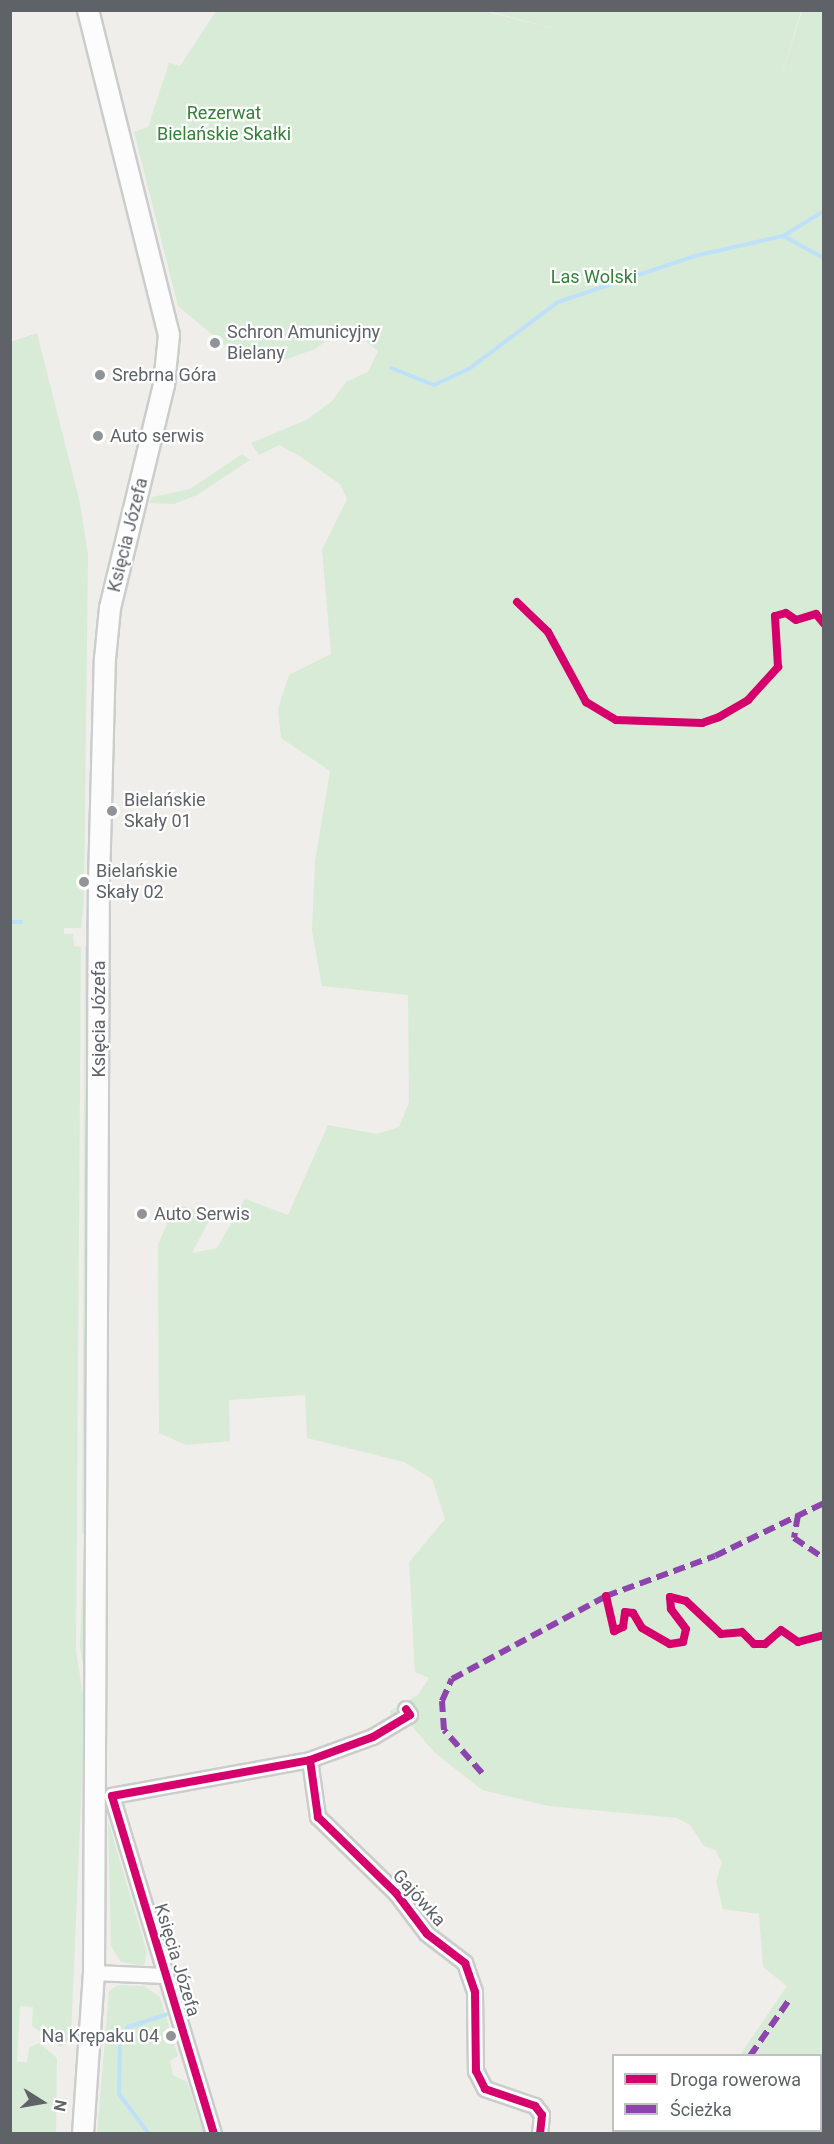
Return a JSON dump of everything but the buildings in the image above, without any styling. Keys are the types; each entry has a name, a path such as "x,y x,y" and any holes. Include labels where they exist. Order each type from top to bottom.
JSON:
{"main road":[{"name":"Księcia Józefa","path":"88,10 169,334 164,385 110,608 104,681 93,1973"},
{"path":"83,2133 93,1973"}],"street":[{"path":"310,1760 373,1737 411,1716 406,1709"},
{"name":"Księcia Józefa","path":"214,2133 112,1796 310,1760"},
{"name":"Gajówka","path":"310,1760 318,1817 396,1893 427,1934 465,1963 475,1992 476,2071 485,2089 535,2106 542,2115 540,2133"},
{"name":"Księcia Józefa","path":"93,1973 165,1976"}],"green space":[{"name":"Las Wolski","path":"216,11 484,11 575,34 488,11 801,11 778,87 802,11 823,11 823,2133 734,2133 822,2132 822,2054 741,2054 787,1986 763,1967 759,1914 723,1909 716,1882 722,1862 715,1850 704,1846 690,1825 677,1818 549,1806 482,1790 434,1752 410,1724 394,1728 390,1711 418,1695 429,1678 415,1672 409,1562 445,1519 432,1479 404,1462 307,1438 305,1395 229,1400 230,1441 186,1445 159,1433 158,1245 175,1204 212,1215 192,1253 217,1248 245,1199 288,1215 328,1125 377,1134 399,1127 409,1102 408,995 322,986 312,931 315,861 330,771 281,738 278,709 289,675 331,654 322,550 347,499 340,484 298,455 279,445 259,455 251,443 306,420 331,402 347,381 368,372 378,351 359,335 339,331 315,349 287,359 239,357 178,306 134,132 148,127 169,63 180,66"},
{"path":"37,333 80,503 88,555 84,900 81,928 64,928 64,934 73,934 74,946 81,947 76,1651 85,1707 71,2038 61,2047 32,2026 33,2007 20,2006 17,2062 27,2062 29,2048 39,2043 57,2058 56,2133 11,2134 10,342"},
{"path":"242,454 250,460 197,495 174,504 150,503 152,497 190,489"},
{"path":"85,947 91,948 86,1536 82,1532"},
{"path":"84,1545 89,1546 85,1678 80,1646"},
{"path":"108,1821 147,1952 144,1966 121,1962 111,1946"},
{"path":"118,1985 144,1986 160,1997 178,2056 170,2061 173,2075 187,2082 204,2133 97,2133 109,1991"}],"waterway":[{"path":"391,368 434,385 469,369 558,302 695,256 783,236 824,211"},
{"path":"783,236 824,258"},
{"path":"10,922 21,922"},
{"path":"88,922 88,928"},
{"path":"88,948 88,1099"},
{"path":"167,1953 180,2010"},
{"path":"149,2134 119,2094 120,2038 128,2027 166,2015"}],"marked path":[{"path":"482,1773 444,1730 442,1701 452,1679 606,1596 715,1556 824,1503"},
{"path":"798,1515 794,1538 824,1558"},
{"path":"751,2054 789,2000"}],"cycle path":[{"path":"517,602 548,632 586,702 616,720 702,723 719,717 748,700 778,667 775,616 786,613 796,620 816,614 824,624"},
{"path":"606,1596 614,1631 623,1627 625,1612 633,1613 642,1628 670,1644 683,1642 686,1629 671,1609 670,1597 686,1601 721,1634 742,1632 754,1644 765,1644 781,1630 798,1642 824,1635"},
{"path":"214,2134 112,1796 310,1760 373,1737 410,1715 406,1709"},
{"path":"310,1760 318,1817 396,1893 427,1934 465,1963 475,1992 476,2071 485,2089 535,2106 542,2115 540,2134"}],"place":[{"name":"Schron Amunicyjny Bielany","path":"215,343"},
{"name":"Srebrna Góra","path":"100,375"},
{"name":"Auto serwis","path":"98,436"},
{"name":"Bielańskie Skały 01","path":"112,811"},
{"name":"Bielańskie Skały 02","path":"84,882"},
{"name":"Auto Serwis","path":"142,1214"},
{"name":"Na Krępaku 04","path":"171,2036"}],"park label":[{"name":"Rezerwat Bielańskie Skałki","path":"224,124"}]}
